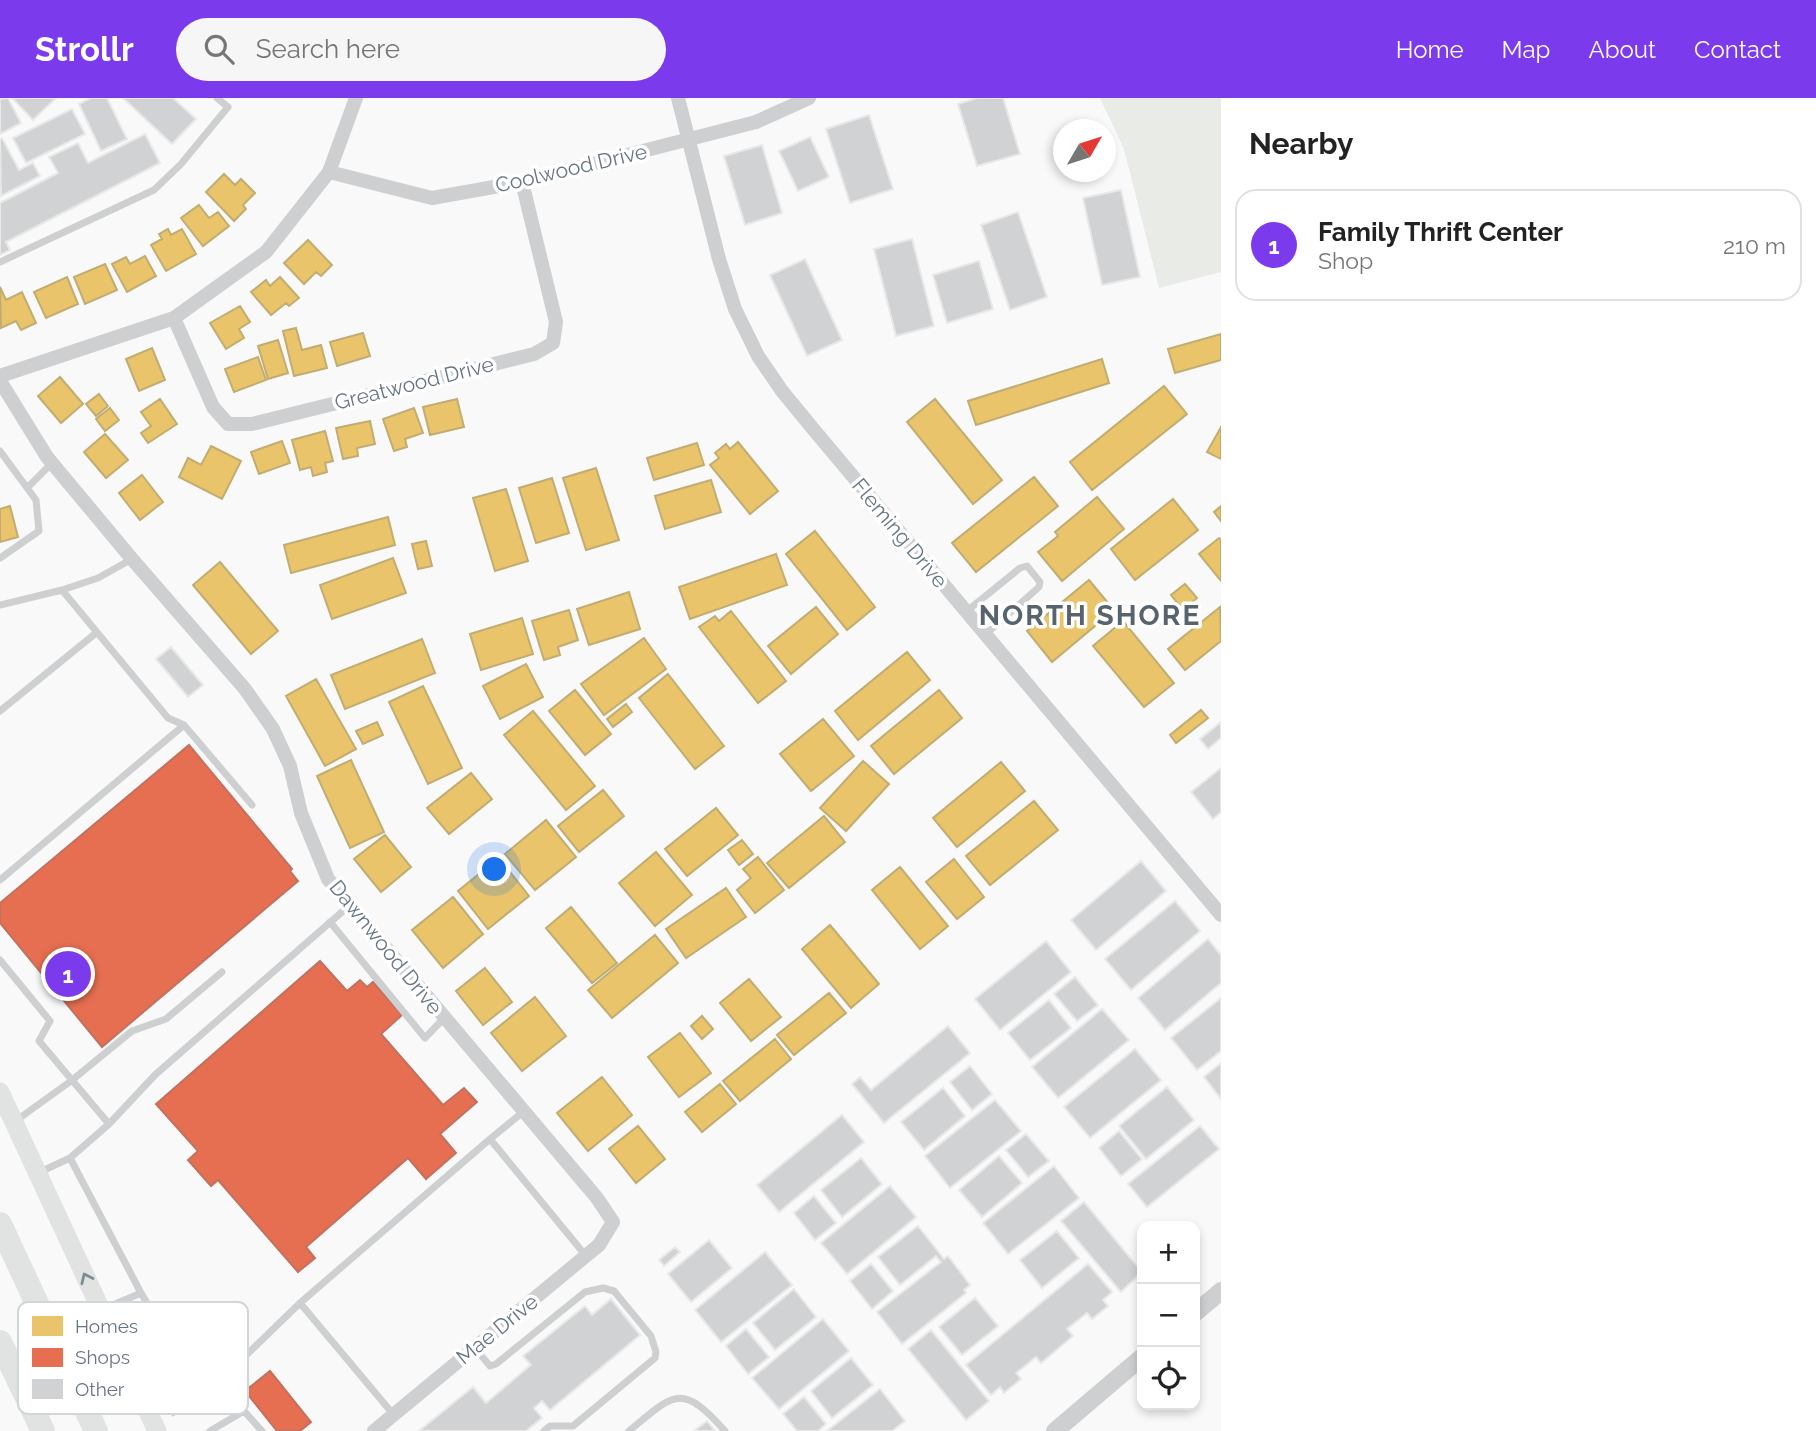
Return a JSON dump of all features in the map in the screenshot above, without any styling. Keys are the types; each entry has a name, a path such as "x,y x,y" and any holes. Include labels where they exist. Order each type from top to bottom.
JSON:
{"highway":[{"path":"0,1224 36,1302"},
{"path":"0,1342 18,1379"},
{"path":"35,1414 43,1431"},
{"path":"88,1414 96,1431"}],"main road":[{"path":"0,1092 96,1302"}],"street":[{"path":"0,376 174,318 266,252 329,172 356,98"},
{"name":"Fleming Drive","path":"678,98 719,259 735,309 758,356 790,400 1221,915"},
{"name":"Coolwood Drive","path":"329,172 432,198 522,182 689,140 756,122 809,98"},
{"name":"Greatwood Drive","path":"174,318 213,407 228,424 252,424 534,354 553,343 556,322 522,182"},
{"name":"Dawnwood Drive","path":"0,381 52,463 245,690 273,729 290,766 301,813 328,879 597,1198 613,1222"},
{"name":"Mae Drive","path":"374,1431 599,1245 613,1222"},
{"path":"1200,1309 1221,1291"},
{"path":"1055,1431 1137,1367"}],"lane":[{"path":"0,262 154,190 181,164 228,107 217,98"},
{"path":"0,452 36,500 39,531 0,558"},
{"path":"28,487 52,463"},
{"path":"0,605 98,578 132,559"},
{"path":"966,612 1020,568 1027,566 1040,582 1040,587 985,635"},
{"path":"62,590 168,718 184,725 252,804"},
{"path":"0,711 96,633"},
{"path":"2,876 184,725"},
{"path":"37,1173 70,1158 110,1124 156,1074 351,904"},
{"path":"330,922 425,1038 444,1018"},
{"path":"0,960 50,1021 39,1041 110,1124"},
{"path":"14,1122 71,1081 132,1031 166,1019 222,972"},
{"path":"248,1353 300,1303 524,1111"},
{"path":"490,1139 586,1256"},
{"path":"70,1158 146,1302"},
{"path":"474,1347 487,1364 496,1364 584,1292 594,1288 603,1287 614,1291 644,1327 651,1336 655,1358 573,1426 550,1426 544,1431"},
{"path":"120,1302 141,1293"},
{"path":"300,1303 393,1414"},
{"path":"629,1431 663,1403 674,1399 698,1403 726,1431"},
{"path":"210,1431 239,1414"},
{"path":"247,1414 262,1431"}],"path":[{"path":"158,1423 174,1414"},
{"path":"158,1423 176,1414"}],"shaded area":[{"path":"1100,98 1221,98 1221,272 1159,288 1124,149 1116,132 1116,119 1110,119"}],"building: Homes":[{"path":"224,174 235,185 241,179 255,193 243,205 246,209 234,221 206,192"},
{"path":"199,205 209,218 218,212 229,226 203,246 181,218"},
{"path":"168,229 171,235 182,229 196,254 166,271 151,245 162,239 159,234"},
{"path":"308,240 332,265 321,276 316,272 304,284 284,263"},
{"path":"145,256 156,276 127,292 112,264 126,257 130,264"},
{"path":"105,264 117,290 85,304 74,277"},
{"path":"67,277 78,304 46,318 34,292"},
{"path":"280,277 299,298 289,306 286,303 271,315 251,292 266,280 270,286"},
{"path":"0,287 6,300 22,292 36,323 21,330 16,321 1,328"},
{"path":"240,306 250,322 239,329 244,338 226,349 210,323"},
{"path":"296,328 302,350 321,345 327,368 294,376 283,331"},
{"path":"363,333 370,356 337,366 330,342"},
{"path":"1221,334 1221,360 1175,373 1168,349"},
{"path":"278,340 288,373 268,379 258,346"},
{"path":"152,348 165,380 139,391 126,359"},
{"path":"258,357 266,380 234,392 225,369"},
{"path":"1102,359 1109,383 976,425 968,401"},
{"path":"60,377 83,404 61,423 38,396"},
{"path":"1164,386 1187,414 1092,490 1070,462"},
{"path":"99,394 108,406 96,416 86,404"},
{"path":"160,399 177,424 148,443 141,433 151,426 141,412"},
{"path":"457,399 464,427 430,435 423,407"},
{"path":"935,399 1002,480 973,504 907,422"},
{"path":"110,408 119,420 105,431 96,419"},
{"path":"414,408 423,433 405,439 407,447 394,451 383,419"},
{"path":"370,421 375,444 357,448 358,456 343,459 336,428"},
{"path":"1221,427 1221,459 1207,452"},
{"path":"325,431 333,461 325,463 327,472 313,476 311,467 300,470 292,440"},
{"path":"105,434 128,460 106,478 84,452"},
{"path":"282,441 290,463 259,474 251,452"},
{"path":"738,442 778,491 750,514 710,465 719,458 715,453 726,444 730,449"},
{"path":"697,443 704,465 654,480 647,458"},
{"path":"211,446 241,461 222,499 179,477 188,458 201,465"},
{"path":"596,468 619,540 586,550 563,478"},
{"path":"142,475 163,502 140,520 119,493"},
{"path":"1034,477 1058,506 976,572 952,543"},
{"path":"552,478 569,533 536,543 519,488"},
{"path":"711,480 721,512 665,529 655,496"},
{"path":"506,489 528,561 495,571 473,498"},
{"path":"1097,497 1124,529 1062,581 1038,552 1058,536 1055,532"},
{"path":"1173,499 1198,530 1135,580 1111,549"},
{"path":"10,506 18,537 0,542 0,509"},
{"path":"1221,506 1221,521 1214,512"},
{"path":"388,517 395,545 291,573 284,545"},
{"path":"815,531 875,607 847,630 786,554"},
{"path":"1219,538 1221,540 1221,581 1199,554"},
{"path":"426,541 432,566 418,569 412,544"},
{"path":"776,554 787,585 690,619 679,587"},
{"path":"393,558 406,593 332,619 320,585"},
{"path":"220,562 278,631 251,654 193,585"},
{"path":"1089,580 1114,610 1052,662 1027,631"},
{"path":"1185,584 1197,598 1183,610 1171,595"},
{"path":"629,592 640,629 589,645 577,609"},
{"path":"816,607 838,634 791,674 768,646"},
{"path":"1220,607 1221,641 1185,670 1168,649"},
{"path":"569,610 578,640 558,647 560,655 544,660 532,621"},
{"path":"731,611 786,681 758,703 699,627 715,616 719,621"},
{"path":"522,618 533,654 481,670 470,634"},
{"path":"1123,621 1174,683 1144,707 1093,646"},
{"path":"644,638 666,669 604,715 581,684"},
{"path":"422,639 435,673 345,709 331,675"},
{"path":"907,652 930,680 858,740 835,711"},
{"path":"526,664 543,697 500,719 483,686"},
{"path":"668,674 724,746 695,769 639,698"},
{"path":"316,679 356,749 325,766 286,696"},
{"path":"423,686 462,768 428,784 389,702"},
{"path":"575,690 611,734 585,755 549,711"},
{"path":"939,690 962,718 894,774 871,746"},
{"path":"626,704 632,712 613,727 607,719"},
{"path":"1201,710 1208,718 1176,743 1170,735"},
{"path":"533,711 595,786 566,810 504,735"},
{"path":"823,719 854,756 811,791 780,754"},
{"path":"377,722 383,735 363,744 356,731"},
{"path":"351,760 384,832 350,848 317,776"},
{"path":"863,761 889,784 846,831 820,808"},
{"path":"1001,762 1025,791 957,847 933,818"},
{"path":"471,773 492,799 449,834 427,808"},
{"path":"603,790 624,816 579,852 558,826"},
{"path":"1034,801 1058,830 990,885 966,856"},
{"path":"716,808 738,835 687,876 665,849"},
{"path":"824,816 845,842 789,888 767,863"},
{"path":"546,820 576,857 535,890 505,854"},
{"path":"385,835 411,867 381,892 354,859"},
{"path":"742,840 753,854 739,865 728,850"},
{"path":"656,852 692,895 655,926 619,883"},
{"path":"758,857 784,890 755,913 737,890 751,878 743,869"},
{"path":"499,858 529,896 488,929 458,891"},
{"path":"954,859 984,897 957,919 926,882"},
{"path":"900,867 948,926 920,949 872,890"},
{"path":"726,888 746,917 686,958 666,929"},
{"path":"453,897 483,934 443,968 412,930"},
{"path":"571,907 617,963 592,983 546,928"},
{"path":"830,925 879,984 851,1008 802,949"},
{"path":"655,935 678,963 612,1018 588,990"},
{"path":"485,968 512,1002 483,1025 456,991"},
{"path":"749,979 781,1017 751,1041 720,1003"},
{"path":"829,993 846,1013 794,1055 777,1035"},
{"path":"535,997 566,1036 522,1071 491,1033"},
{"path":"702,1016 713,1029 702,1039 691,1026"},
{"path":"680,1033 711,1073 679,1097 648,1057"},
{"path":"775,1039 791,1059 740,1101 723,1081"},
{"path":"602,1077 632,1115 588,1151 557,1113"},
{"path":"720,1084 736,1104 702,1132 685,1112"},
{"path":"638,1126 665,1159 636,1183 609,1149"}],"building: Shops":[{"path":"189,745 292,869 290,871 298,881 102,1047 0,923 0,903"},
{"path":"320,961 347,991 360,980 367,987 373,982 402,1015 381,1034 443,1105 464,1088 477,1102 440,1134 456,1153 426,1179 408,1158 306,1247 315,1258 298,1272 218,1180 211,1186 188,1160 198,1151 156,1104"},
{"path":"270,1371 311,1422 300,1431 277,1431 248,1395 248,1389"}],"building: Other":[{"path":"8,98 21,123 0,134 0,99"},
{"path":"12,98 56,98 33,120"},
{"path":"91,98 107,98 127,139 101,151 79,104"},
{"path":"123,98 173,98 196,119 172,144"},
{"path":"977,98 1003,98 1020,154 977,166 958,104"},
{"path":"72,109 85,134 26,163 13,138"},
{"path":"869,115 893,189 850,203 826,129"},
{"path":"145,134 160,163 6,242 10,250 0,255 0,203 58,173 49,157 78,143 88,163"},
{"path":"810,137 829,177 798,191 779,151"},
{"path":"2,138 19,170 33,163 40,176 1,196 0,139"},
{"path":"762,145 782,213 745,225 724,156"},
{"path":"1121,190 1140,277 1102,285 1083,198"},
{"path":"1018,212 1047,297 1010,310 981,225"},
{"path":"912,239 934,326 896,336 874,249"},
{"path":"805,259 842,340 807,356 770,275"},
{"path":"979,261 993,309 947,323 933,275"},
{"path":"171,647 203,685 188,697 156,659"},
{"path":"1221,722 1221,738 1208,749 1200,739"},
{"path":"1221,768 1221,812 1213,819 1191,792"},
{"path":"1141,861 1166,891 1096,950 1071,920"},
{"path":"1175,901 1200,931 1131,990 1105,959"},
{"path":"1208,939 1221,955 1221,983 1165,1030 1138,998"},
{"path":"1046,941 1071,972 1000,1030 975,999"},
{"path":"1075,977 1098,1005 1077,1021 1054,994"},
{"path":"1221,998 1221,1051 1197,1070 1171,1038"},
{"path":"1049,1000 1071,1028 1030,1060 1008,1033"},
{"path":"1102,1009 1129,1040 1058,1098 1032,1067"},
{"path":"948,1026 970,1053 884,1123 852,1084 860,1077 871,1090"},
{"path":"1135,1049 1161,1080 1090,1138 1064,1107"},
{"path":"1221,1063 1221,1099 1204,1077"},
{"path":"970,1066 992,1094 972,1110 950,1082"},
{"path":"1167,1087 1194,1120 1146,1159 1119,1126"},
{"path":"943,1088 965,1116 924,1150 901,1122"},
{"path":"995,1100 1021,1131 950,1188 925,1156"},
{"path":"842,1115 864,1142 779,1212 757,1185"},
{"path":"1200,1126 1219,1149 1147,1207 1128,1184"},
{"path":"1119,1131 1142,1159 1121,1176 1099,1148"},
{"path":"1026,1134 1049,1161 1028,1177 1006,1150"},
{"path":"999,1156 1022,1183 982,1217 959,1190"},
{"path":"861,1158 882,1184 842,1217 821,1190"},
{"path":"1054,1166 1079,1198 1008,1254 983,1223"},
{"path":"890,1186 916,1217 847,1274 821,1243"},
{"path":"814,1196 836,1223 815,1240 794,1213"},
{"path":"1084,1202 1137,1266 1137,1277 1121,1292 1061,1221"},
{"path":"918,1226 944,1259 948,1256 970,1285 964,1290 966,1293 902,1344 877,1312 941,1262 936,1256 900,1285 878,1257"},
{"path":"1057,1231 1079,1258 1042,1288 1020,1260"},
{"path":"709,1240 732,1268 691,1302 668,1274"},
{"path":"675,1247 680,1252 664,1266 659,1260"},
{"path":"765,1252 792,1285 721,1342 695,1310"},
{"path":"871,1264 893,1291 872,1309 850,1281"},
{"path":"1088,1264 1112,1292 1103,1300 1108,1306 1092,1319 1087,1313 1067,1329 1073,1336 1041,1363 1036,1357 1016,1373 1021,1379 1004,1393 1000,1387 991,1395 966,1365"},
{"path":"794,1289 816,1317 775,1350 753,1323"},
{"path":"975,1298 998,1326 962,1355 939,1327"},
{"path":"611,1299 640,1335 550,1410 542,1401 534,1408 542,1418 526,1431 419,1431 473,1387 486,1403 531,1365 523,1356 585,1306 592,1315"},
{"path":"823,1319 849,1351 779,1409 752,1378"},
{"path":"746,1329 769,1357 748,1374 726,1346"},
{"path":"931,1330 989,1401 966,1420 908,1349"},
{"path":"851,1358 873,1385 832,1418 811,1391"},
{"path":"880,1389 905,1421 892,1431 827,1431"},
{"path":"804,1397 826,1424 818,1431 797,1431 783,1414"},
{"path":"707,1421 715,1431 694,1431"}],"place":[{"name":"Family Thrift Center","path":"68,974"}],"district":[{"name":"NORTH SHORE","path":"1090,615"}]}
